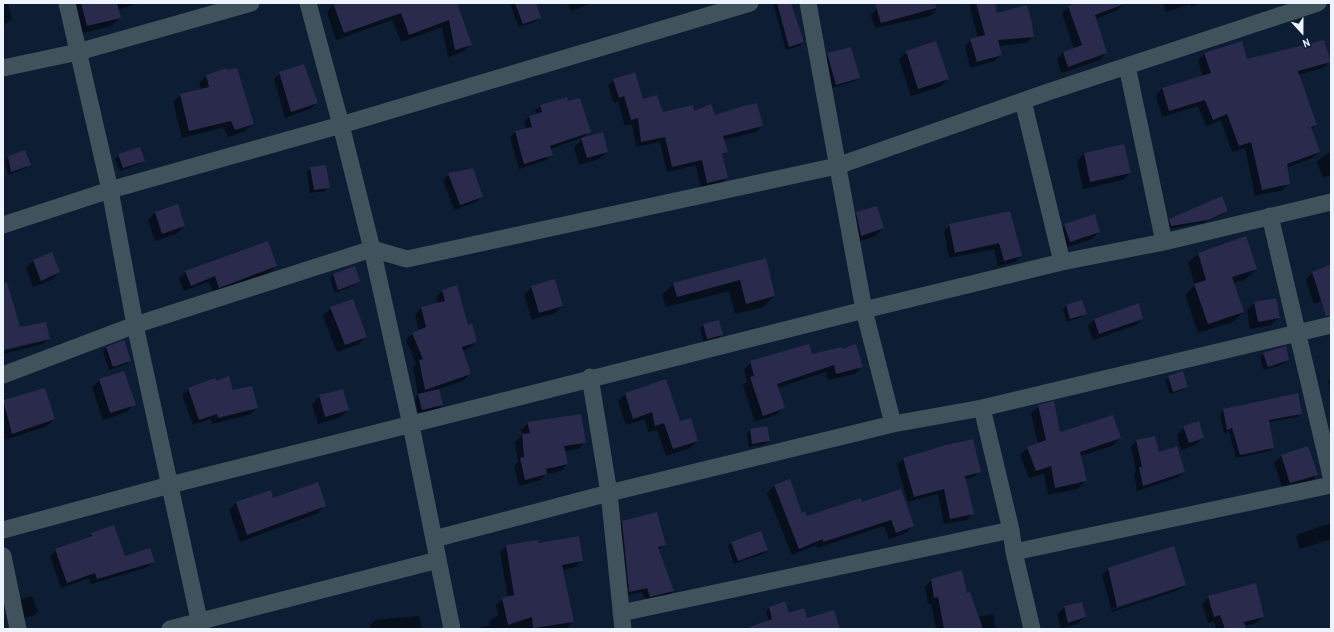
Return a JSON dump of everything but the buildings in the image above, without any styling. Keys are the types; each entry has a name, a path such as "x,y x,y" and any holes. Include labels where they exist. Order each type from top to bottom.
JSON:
{"street":[{"path":"67,3 110,190 135,325 200,625"},
{"path":"3,68 78,52 252,3"},
{"path":"308,3 341,125 372,250 411,425 452,629"},
{"path":"3,225 110,190 341,125 728,6 750,3"},
{"path":"808,3 864,310 893,424"},
{"path":"3,375 135,325 372,250 407,259 837,166 1023,101 1318,3"},
{"path":"1127,66 1164,242"},
{"path":"1023,101 1062,262"},
{"path":"3,530 170,485 411,425 590,377 1062,262 1164,242 1331,202"},
{"path":"1270,216 1331,476"},
{"path":"434,538 608,493 893,424 982,408 1331,325"},
{"path":"590,377 608,493 622,621 1011,530"},
{"path":"982,408 1011,530 1014,552 1032,629"},
{"path":"1014,552 1331,485"},
{"path":"3,556 18,629"},
{"path":"170,629 200,625 438,560"}]}
